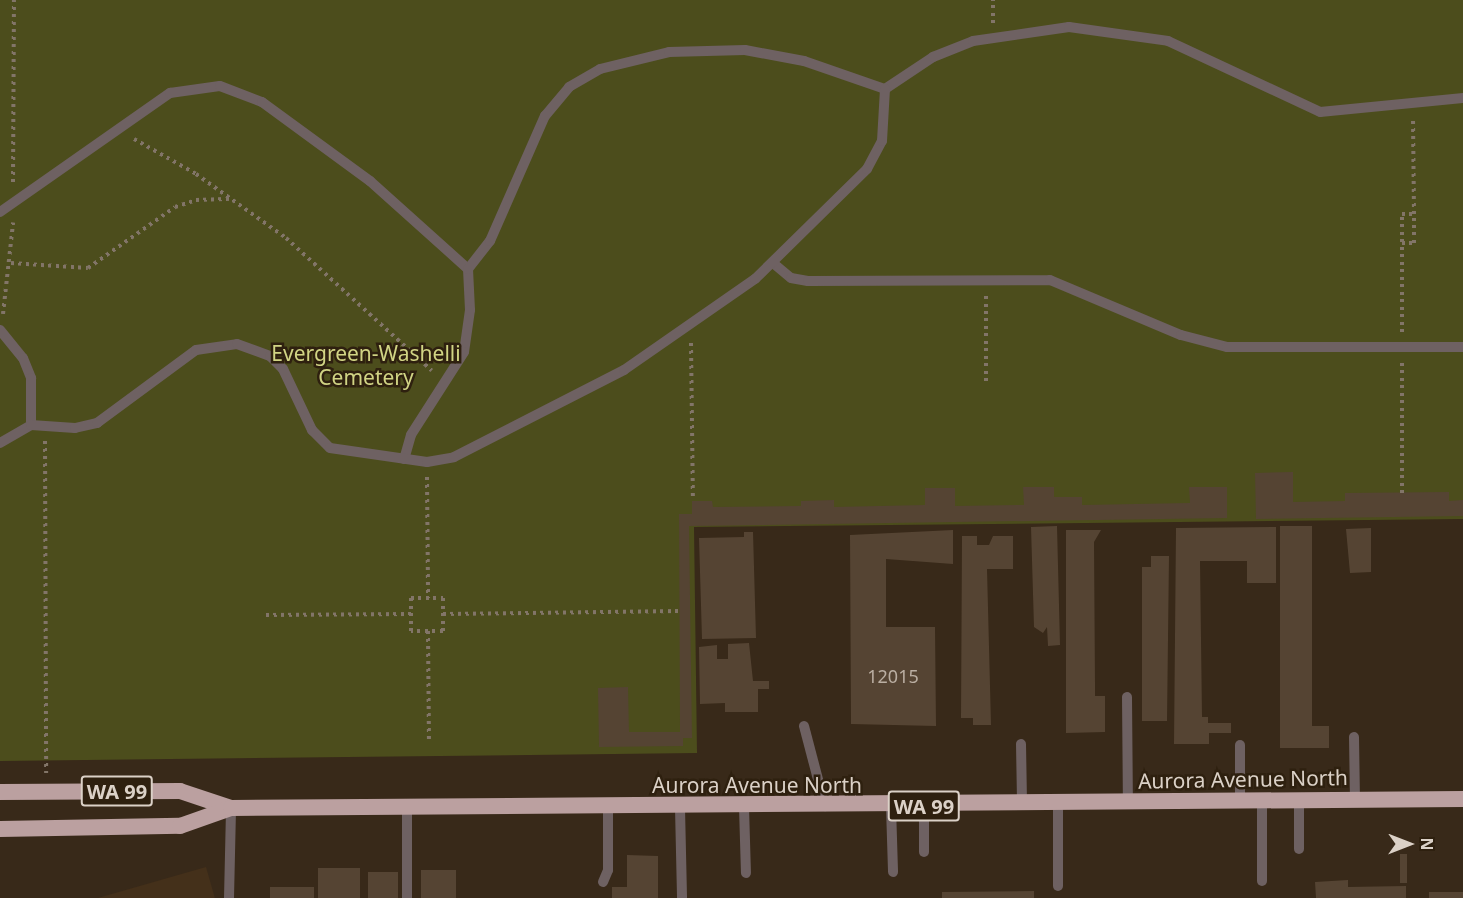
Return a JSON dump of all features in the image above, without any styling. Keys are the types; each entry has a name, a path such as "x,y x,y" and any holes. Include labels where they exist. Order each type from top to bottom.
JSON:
{"highway":[{"name":"Aurora Avenue North","path":"0,792 180,790 231,808 891,807 1463,799"},
{"name":"Aurora Avenue North","path":"0,829 180,826 231,808"}],"lane":[{"path":"885,89 933,57 993,36 1069,27 1126,32 1206,55 1305,108 1334,113 1463,98"},
{"path":"404,459 414,429 447,386 468,333 468,269 490,241 545,116 569,87 600,69 669,52 737,49 804,61 885,89"},
{"path":"0,212 13,206 115,128 178,90 212,86 244,92 370,181 468,269"},
{"path":"0,443 30,425 45,428 75,428 105,419 196,350 237,344 270,356 283,369 312,430 330,448 427,462 454,457 502,434 691,328 773,263 875,156 884,127 885,89"},
{"path":"773,263 791,278 808,281 986,279 1064,283 1212,344 1463,346"},
{"path":"0,330 23,358 31,378 30,425"},
{"path":"1127,697 1128,803"},
{"path":"804,726 825,806"},
{"path":"1354,737 1355,800"},
{"path":"1021,744 1022,804"},
{"path":"1240,745 1240,802"},
{"path":"1262,801 1262,881"},
{"path":"1299,801 1299,849"},
{"path":"1058,886 1059,803"},
{"path":"924,806 924,852"},
{"path":"744,807 746,873"},
{"path":"891,807 893,872"},
{"path":"230,898 231,808"},
{"path":"407,808 407,898"},
{"path":"603,882 608,808"},
{"path":"680,808 682,898"}],"path":[{"path":"0,330 11,263 14,0"},
{"path":"993,0 993,36"},
{"path":"1402,243 1414,243 1413,105"},
{"path":"115,128 234,199 369,309 447,386"},
{"path":"11,263 88,268 174,207 196,200 234,199"},
{"path":"1402,493 1402,214 1414,214"},
{"path":"986,279 986,382"},
{"path":"691,328 693,498"},
{"path":"45,428 46,792"},
{"path":"427,462 428,598"},
{"path":"411,598 443,598 443,631 411,631 411,614 411,598"},
{"path":"443,614 680,611"},
{"path":"266,615 411,614"},
{"path":"428,631 429,742"}],"shaded area":[{"path":"206,867 214,898 98,898"}],"green space":[{"name":"Evergreen-Washelli Cemetery","path":"0,0 1463,0 1463,519 694,527 697,753 0,761"}],"building":[{"path":"1293,472 1293,502 1345,501 1345,493 1449,492 1449,501 1463,500 1463,516 1256,519 1255,473"},
{"path":"1023,487 1054,487 1054,497 1082,497 1082,505 1190,503 1189,487 1227,487 1227,518 689,526 692,738 683,738 683,746 599,747 598,688 628,687 629,732 680,732 679,514 692,514 692,501 712,501 713,507 801,506 801,501 834,500 834,507 925,505 925,488 955,488 955,506 1024,505"},
{"path":"1057,526 1060,645 1048,646 1047,627 1043,633 1034,627 1031,527"},
{"path":"1280,526 1312,526 1312,726 1329,726 1329,748 1280,748"},
{"path":"1276,527 1276,583 1247,583 1247,561 1200,561 1202,717 1208,717 1208,723 1231,723 1231,733 1209,733 1209,744 1174,744 1176,528"},
{"path":"1371,528 1371,572 1350,573 1346,529"},
{"path":"953,530 953,564 886,559 886,627 935,627 936,726 851,724 850,535"},
{"path":"1066,530 1101,530 1094,542 1095,696 1105,696 1105,732 1066,733"},
{"path":"744,532 753,532 756,638 702,639 699,538 744,537"},
{"path":"962,536 977,536 977,545 989,545 993,536 1013,536 1013,569 987,569 991,725 973,725 973,718 961,718"},
{"path":"1151,556 1169,556 1167,721 1142,721 1142,567 1151,567"},
{"path":"749,643 753,681 769,681 769,689 758,689 758,712 725,712 725,703 700,704 699,647 717,645 717,659 728,659 728,644"},
{"path":"1400,854 1407,854 1407,883 1400,883"},
{"path":"627,855 658,856 658,898 612,898 612,887 627,887"},
{"path":"318,868 360,868 360,898 318,898"},
{"path":"421,870 456,870 456,898 421,898"},
{"path":"368,872 398,872 398,898 368,898"},
{"path":"1348,880 1348,887 1406,886 1406,898 1316,898 1315,882"},
{"path":"270,887 314,887 314,898 270,898"},
{"path":"1034,891 1034,898 942,898 942,892"},
{"path":"1429,892 1463,892 1463,898 1429,898"}]}
